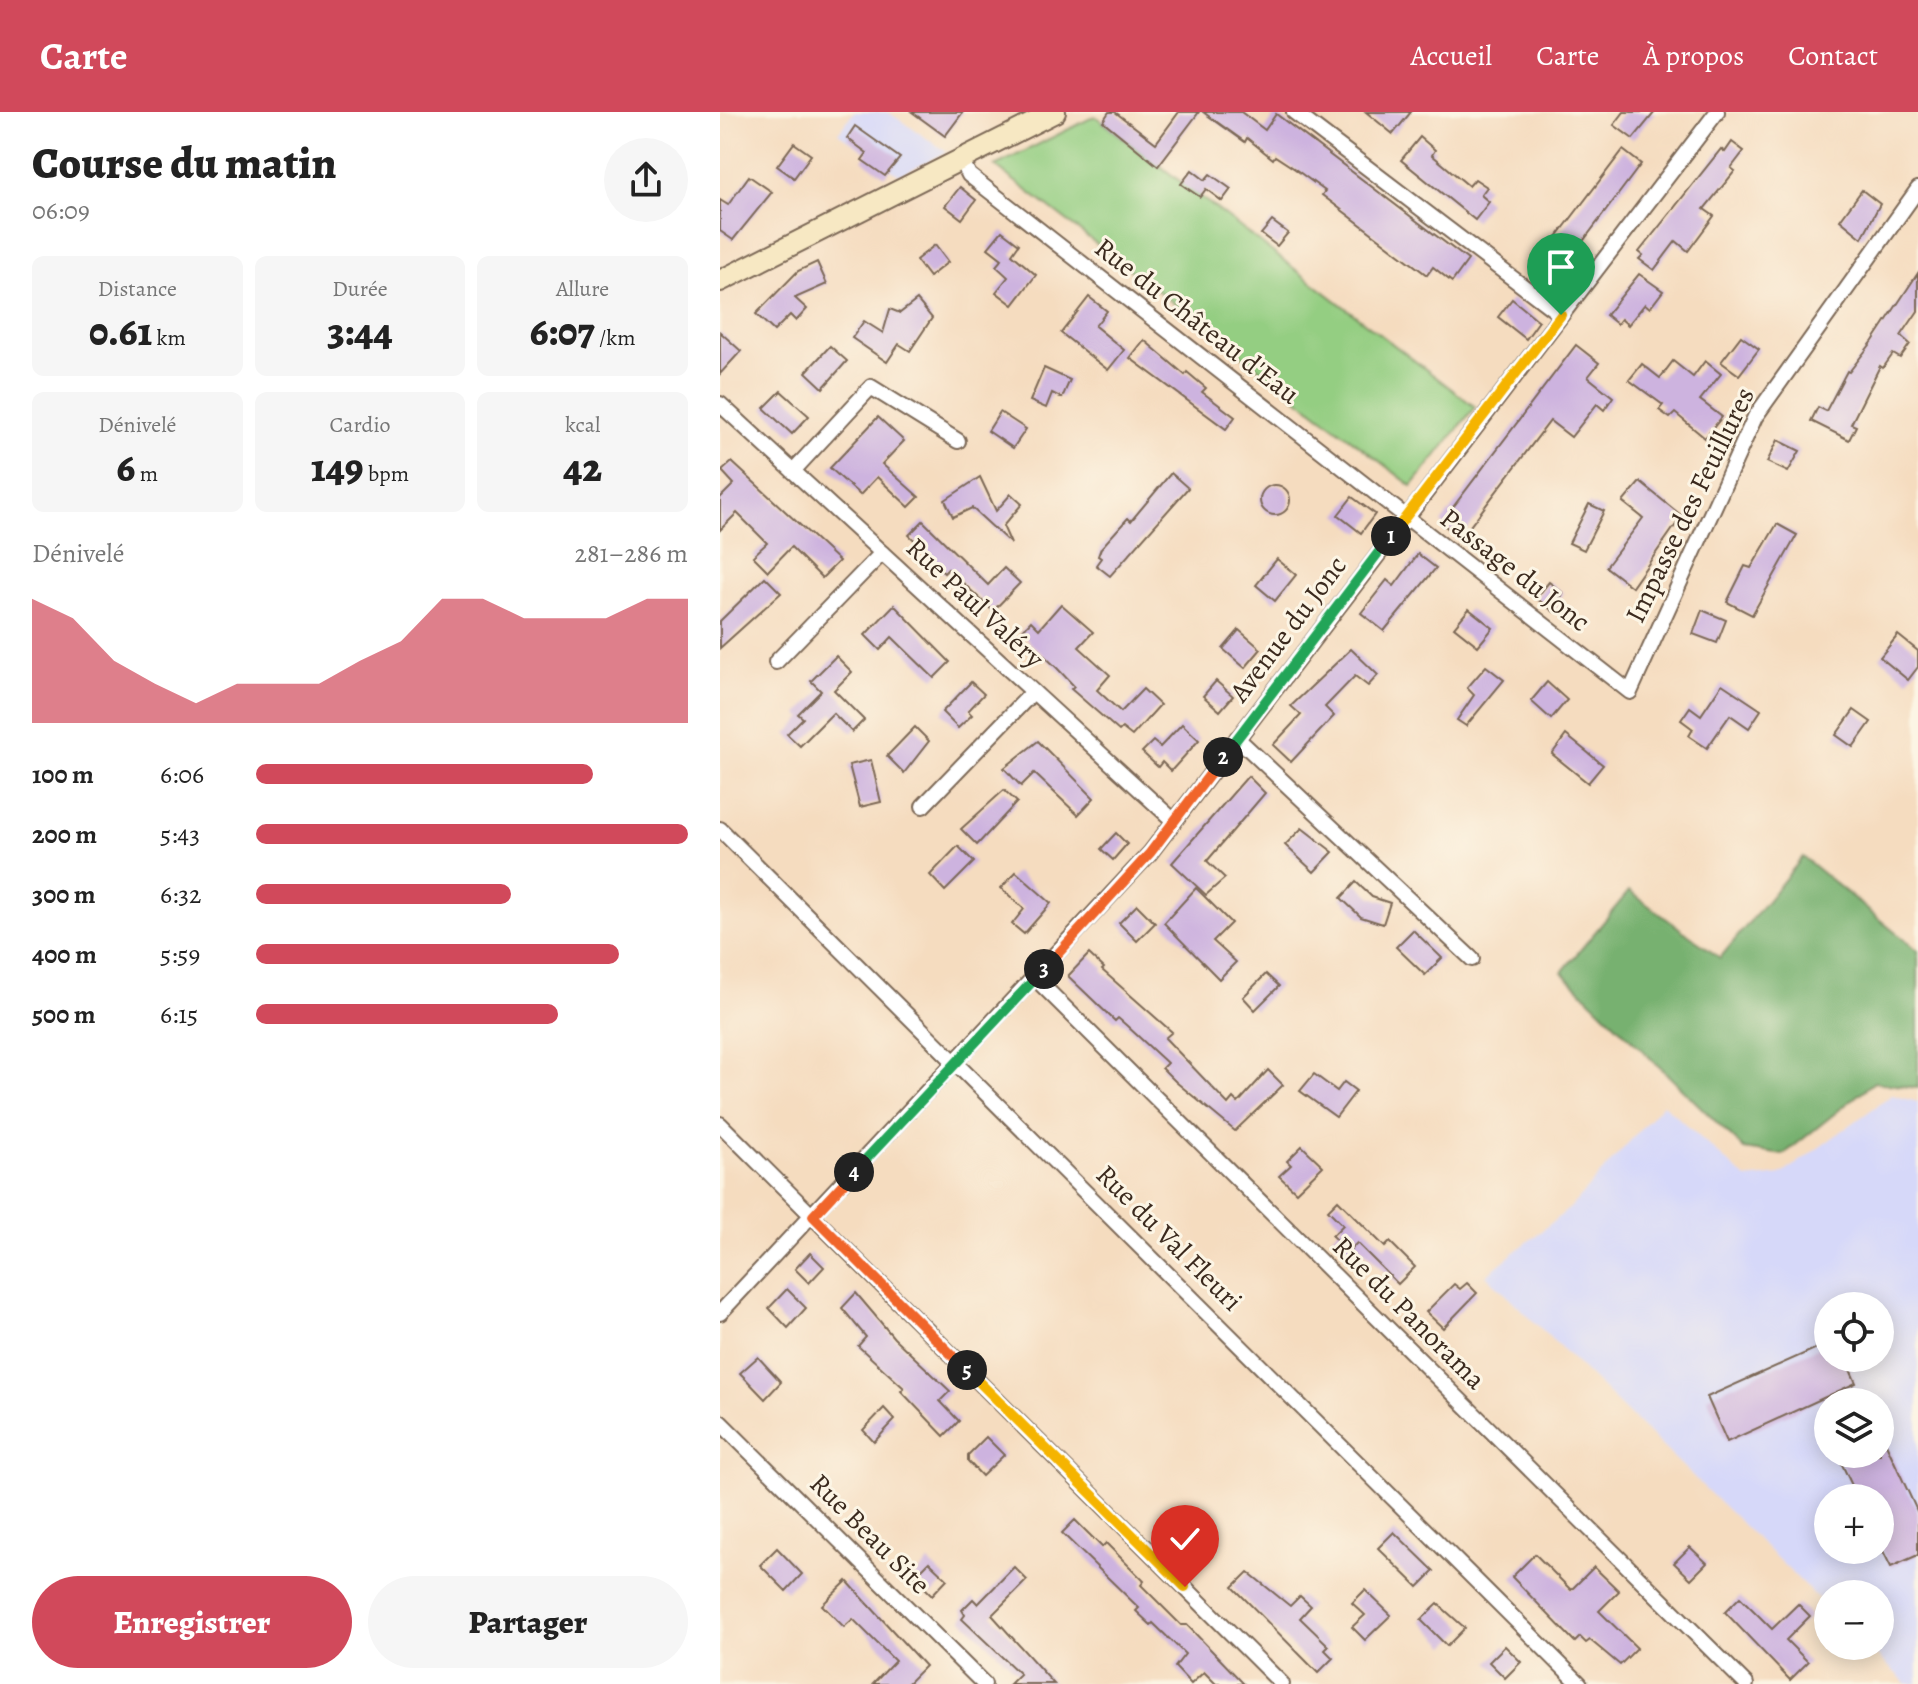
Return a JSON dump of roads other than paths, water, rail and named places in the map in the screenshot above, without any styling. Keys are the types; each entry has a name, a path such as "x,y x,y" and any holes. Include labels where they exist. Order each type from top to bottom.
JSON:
{"main road":[{"path":"720,281 1055,112"}],"street":[{"path":"1294,112 1561,315"},
{"name":"Avenue du Jonc","path":"720,1313 1035,978 1174,821 1717,112"},
{"name":"Rue du Château d'Eau","path":"961,159 969,175 1406,518"},
{"name":"Impasse des Feuillures","path":"1630,692 1755,417 1918,189"},
{"path":"793,471 871,387 958,441"},
{"name":"Rue Paul Valéry","path":"720,404 1174,821"},
{"name":"Passage du Jonc","path":"1406,518 1630,692"},
{"name":"Rue Paul Valéry","path":"776,662 882,553"},
{"name":"Rue Paul Valéry","path":"923,806 1033,692"},
{"path":"1237,738 1472,959"},
{"name":"Rue du Val Fleuri","path":"720,829 1580,1684"},
{"name":"Rue du Panorama","path":"1035,978 1746,1684"},
{"path":"720,1124 1282,1684"},
{"name":"Rue Beau Site","path":"720,1422 984,1684"}]}
